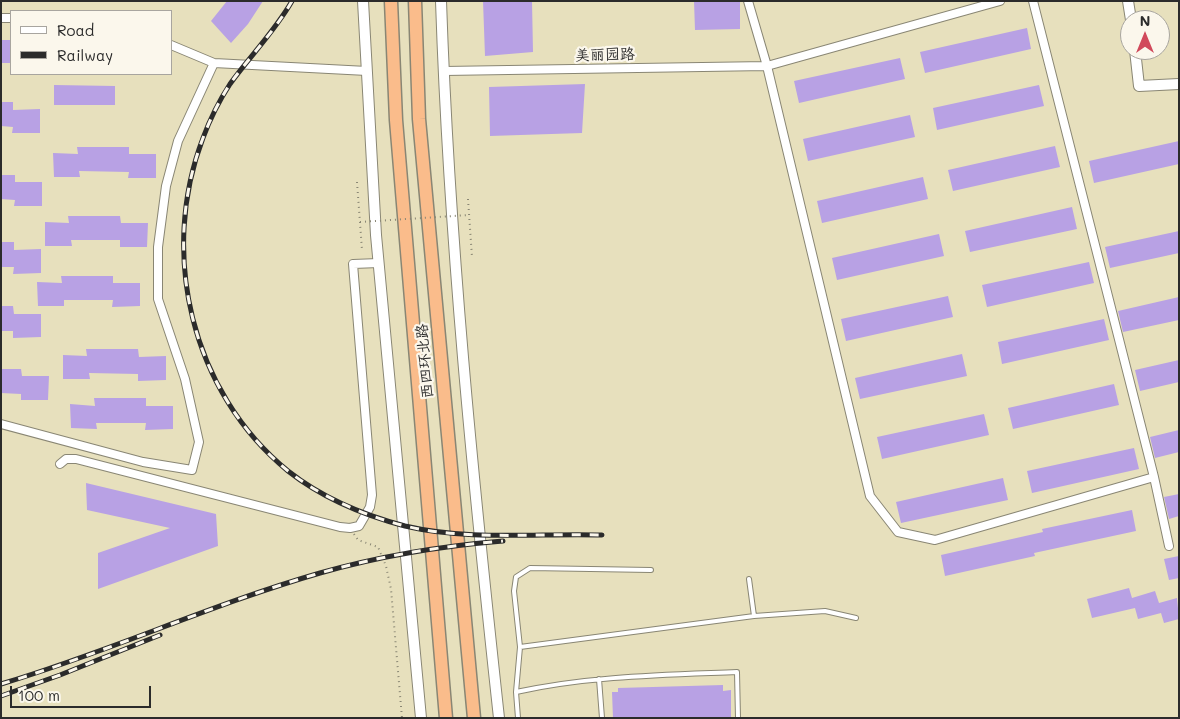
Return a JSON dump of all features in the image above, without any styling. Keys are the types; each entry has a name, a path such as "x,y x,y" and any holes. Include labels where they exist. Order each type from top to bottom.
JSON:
{"highway":[{"name":"西四环北路","path":"391,1 396,120 446,718"},
{"name":"西四环北路","path":"415,1 419,119 474,718"}],"street":[{"path":"363,1 379,263 421,718"},
{"path":"441,1 454,227 475,490 499,718"},
{"path":"748,1 767,66 870,496 898,532 935,540 1154,477"},
{"name":"美丽园路","path":"444,71 767,66 1000,1"},
{"path":"1033,1 1154,477 1169,546"},
{"path":"172,44 214,63 367,71"},
{"path":"1136,60 1140,86 1179,84"},
{"path":"1,424 143,462 192,470 199,442 185,379 158,299 158,247 166,186 178,141 214,63"},
{"path":"60,464 66,459 76,459 350,528 359,526 370,507 372,495 353,264 379,263"}],"lane":[{"path":"518,718 516,692 520,647 514,591 516,577 530,568 651,570"},
{"path":"749,579 754,616"},
{"path":"520,647 754,616 825,611 856,618"},
{"path":"516,692 599,679 737,672 738,718"},
{"path":"599,679 602,718"}],"path":[{"path":"357,182 362,250"},
{"path":"468,199 472,256"},
{"path":"360,222 469,215"},
{"path":"350,528 358,540 378,547 386,566 391,589 402,718"}],"building":[{"path":"227,1 263,1 248,24 231,43 211,21"},
{"path":"483,1 532,1 533,52 485,56"},
{"path":"694,1 740,1 740,29 695,30"},
{"path":"1027,28 1031,49 925,73 920,52"},
{"path":"1,40 10,40 10,63 1,63"},
{"path":"900,58 905,79 799,103 794,81"},
{"path":"585,84 582,133 490,136 489,87"},
{"path":"54,85 115,86 115,105 54,105"},
{"path":"1039,85 1044,106 937,130 933,108"},
{"path":"1,102 13,102 13,110 40,109 40,133 12,133 13,127 1,126"},
{"path":"910,115 915,137 808,161 803,139"},
{"path":"1179,141 1179,164 1094,183 1089,161"},
{"path":"1055,146 1060,167 953,191 948,170"},
{"path":"77,147 129,147 129,154 156,154 156,178 128,178 129,172 79,171 80,177 54,177 53,153 78,154"},
{"path":"1,175 15,175 15,182 42,182 42,206 14,206 15,200 1,199"},
{"path":"923,177 928,199 822,223 817,201"},
{"path":"1072,207 1077,229 970,252 965,231"},
{"path":"68,216 120,216 121,223 148,223 147,247 120,247 120,240 71,240 72,246 45,246 45,222 69,223"},
{"path":"1179,231 1179,253 1110,268 1105,247"},
{"path":"939,234 944,256 837,280 832,258"},
{"path":"1,242 14,242 14,250 41,249 41,273 13,274 14,267 1,267"},
{"path":"1089,262 1094,283 987,307 982,285"},
{"path":"61,276 113,276 113,283 140,283 140,306 112,307 113,300 64,300 64,306 38,306 37,282 62,283"},
{"path":"948,296 953,317 846,341 841,319"},
{"path":"1179,297 1179,320 1123,332 1118,311"},
{"path":"1,306 13,306 14,314 41,314 41,337 13,338 13,331 1,331"},
{"path":"1104,319 1109,340 1002,364 998,342"},
{"path":"86,349 138,349 139,357 166,356 166,380 138,381 138,374 89,373 90,379 63,379 63,355 87,356"},
{"path":"962,354 967,376 860,399 855,378"},
{"path":"1179,360 1179,382 1140,391 1135,370"},
{"path":"1,369 21,369 22,376 49,376 48,400 21,400 21,394 1,393"},
{"path":"1114,384 1119,405 1013,429 1008,408"},
{"path":"94,398 146,398 146,406 173,406 173,429 145,430 146,423 96,423 97,429 71,428 70,404 95,406"},
{"path":"984,414 989,435 882,459 877,437"},
{"path":"1179,430 1179,452 1155,458 1150,437"},
{"path":"1134,448 1139,469 1032,493 1027,471"},
{"path":"1003,478 1008,500 901,523 896,502"},
{"path":"86,483 216,514 218,546 98,589 98,553 170,528 87,510"},
{"path":"1179,494 1179,516 1169,519 1164,497"},
{"path":"1132,510 1136,531 1034,553 1035,556 945,576 941,555 1043,532 1042,529"},
{"path":"1179,556 1179,578 1169,580 1164,559"},
{"path":"1129,588 1132,598 1155,591 1159,603 1177,598 1179,619 1164,623 1161,613 1138,619 1135,608 1092,618 1087,599"},
{"path":"723,685 723,691 731,690 731,718 613,718 612,692 618,692 618,688"}],"railway":[{"path":"292,1 278,23 222,97 203,138 190,182 184,227 185,273 193,318 207,361 228,402 255,439 288,471 314,489 358,511 405,526 429,531 478,535 602,535"},
{"path":"1,684 81,658 280,585 320,573 411,553 503,541"},
{"path":"1,696 60,675 160,635"}]}
